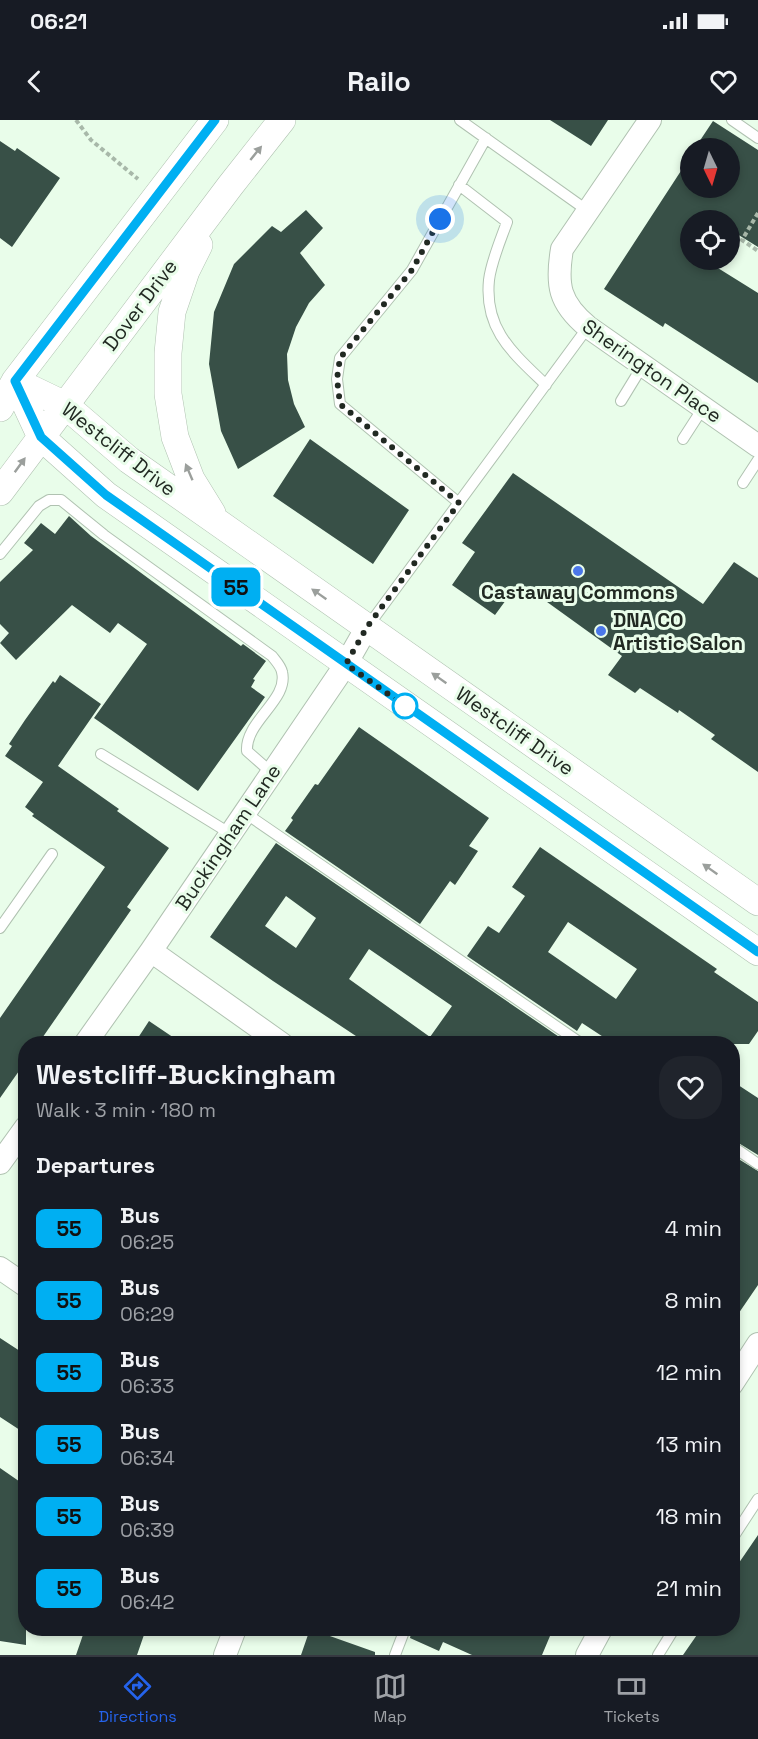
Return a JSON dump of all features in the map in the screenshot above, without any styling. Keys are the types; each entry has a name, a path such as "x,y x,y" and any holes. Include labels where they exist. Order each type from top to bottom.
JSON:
{"street":[{"path":"0,408 15,381 215,120"},
{"name":"Dover Drive","path":"0,492 282,120"},
{"path":"588,211 650,120"},
{"path":"218,523 191,479 175,436 168,394 168,353 172,312 186,271 230,186"},
{"name":"Sherington Place","path":"588,211 562,249 558,272 562,295 572,314 758,446"},
{"name":"Westcliff Drive","path":"15,381 65,405 129,460 758,902"},
{"name":"Westcliff Drive","path":"15,381 41,437 106,495 758,952"},
{"name":"Buckingham Lane","path":"91,1036 346,664 367,627"},
{"path":"151,951 271,1036"},
{"path":"0,1163 18,1138"},
{"path":"0,1268 18,1280"},
{"path":"740,1366 758,1344"},
{"path":"225,1655 232,1636"},
{"path":"587,1655 597,1636"}],"lane":[{"path":"460,120 588,211"},
{"path":"732,120 758,138"},
{"path":"459,503 340,404 337,379 340,358 412,270 486,138"},
{"path":"459,185 507,222 489,279 491,314 507,347 546,385"},
{"path":"367,627 588,327"},
{"path":"621,401 643,365"},
{"path":"683,439 704,408"},
{"path":"743,483 758,460"},
{"path":"0,554 39,506 49,500 61,500 104,536 272,656 282,671 282,684 277,695 252,730 247,744 248,751 272,773"},
{"path":"101,754 231,834"},
{"path":"245,813 570,1036"},
{"path":"0,928 52,854"},
{"path":"740,1152 758,1164"},
{"path":"740,1526 758,1498"},
{"path":"395,1655 402,1636"},
{"path":"658,1655 670,1636"}],"path":[{"path":"76,120 91,140 158,194"},
{"path":"758,213 742,240 758,251"}],"building":[{"path":"550,120 608,120 591,146"},
{"path":"713,121 739,138 702,138"},
{"path":"740,138 758,150 758,247 740,236 740,210 680,210 680,270 721,270 758,293 758,383 665,323 663,327 604,289 680,172 680,198 740,198"},
{"path":"0,141 15,151 17,148 60,178 12,247 0,238"},
{"path":"306,210 323,228 300,253 325,285 309,303 296,327 287,354 288,380 294,404 305,427 238,469 221,431 209,364 214,312 234,264 272,226 281,232"},
{"path":"310,439 409,510 373,564 273,496"},
{"path":"513,473 703,604 734,562 758,578 758,772 711,739 715,735 679,710 678,713 640,688 635,693 608,675 622,656 529,589 521,600 511,593 495,615 452,585 475,552 462,543"},
{"path":"69,516 91,536 152,581 241,646 243,644 266,661 253,679 255,680 251,687 265,697 198,791 94,718 147,644 118,623 110,633 72,605 16,660 0,643 9,633 0,624 0,582 33,550 24,543 41,523 55,534"},
{"path":"60,675 101,704 58,766 169,848 127,907 131,910 44,1036 18,1036 18,1072 0,1098 0,1018 105,867 32,816 34,814 25,807 43,782 5,756 12,746 9,744 25,720 53,681 55,683"},
{"path":"359,727 489,818 469,846 478,851 455,885 450,881 420,924 285,831 293,820 291,818 315,784 318,785"},
{"path":"276,843 558,1036 431,1036 452,1006 369,949 349,979 429,1036 356,1036 210,937","holes":["286,896 316,918 296,948 265,926"]},
{"path":"540,847 717,969 714,972 758,1002 758,1031 749,1044 740,1044 740,1036 602,1036 582,1023 577,1031 467,956 488,926 499,933 525,896 512,887","holes":["568,922 637,969 616,999 548,952"]},
{"path":"149,1021 171,1036 139,1036"},
{"path":"740,1086 758,1098 758,1155 740,1144"},
{"path":"740,1160 758,1171 758,1285 740,1311"},
{"path":"0,1338 18,1350 18,1429 0,1417"},
{"path":"0,1468 18,1480 18,1636 26,1636 26,1645 0,1641"},
{"path":"758,1535 758,1655 683,1655 696,1636 740,1636 740,1561"},
{"path":"83,1636 144,1636 137,1655 76,1655"},
{"path":"308,1636 330,1636 375,1652 375,1655 301,1655"},
{"path":"410,1636 550,1636 542,1655 472,1655 443,1642 439,1651 410,1638"}],"bus line":[{"name":"55","path":"215,120 15,381 41,437 106,495 758,952"}],"place":[{"name":"Castaway Commons","path":"578,571"},
{"name":"DNA CO Artistic Salon","path":"601,631"}],"route":[{"path":"405,706 346,664 367,627 459,503 340,404 337,379 340,358 412,270 440,219"}]}
